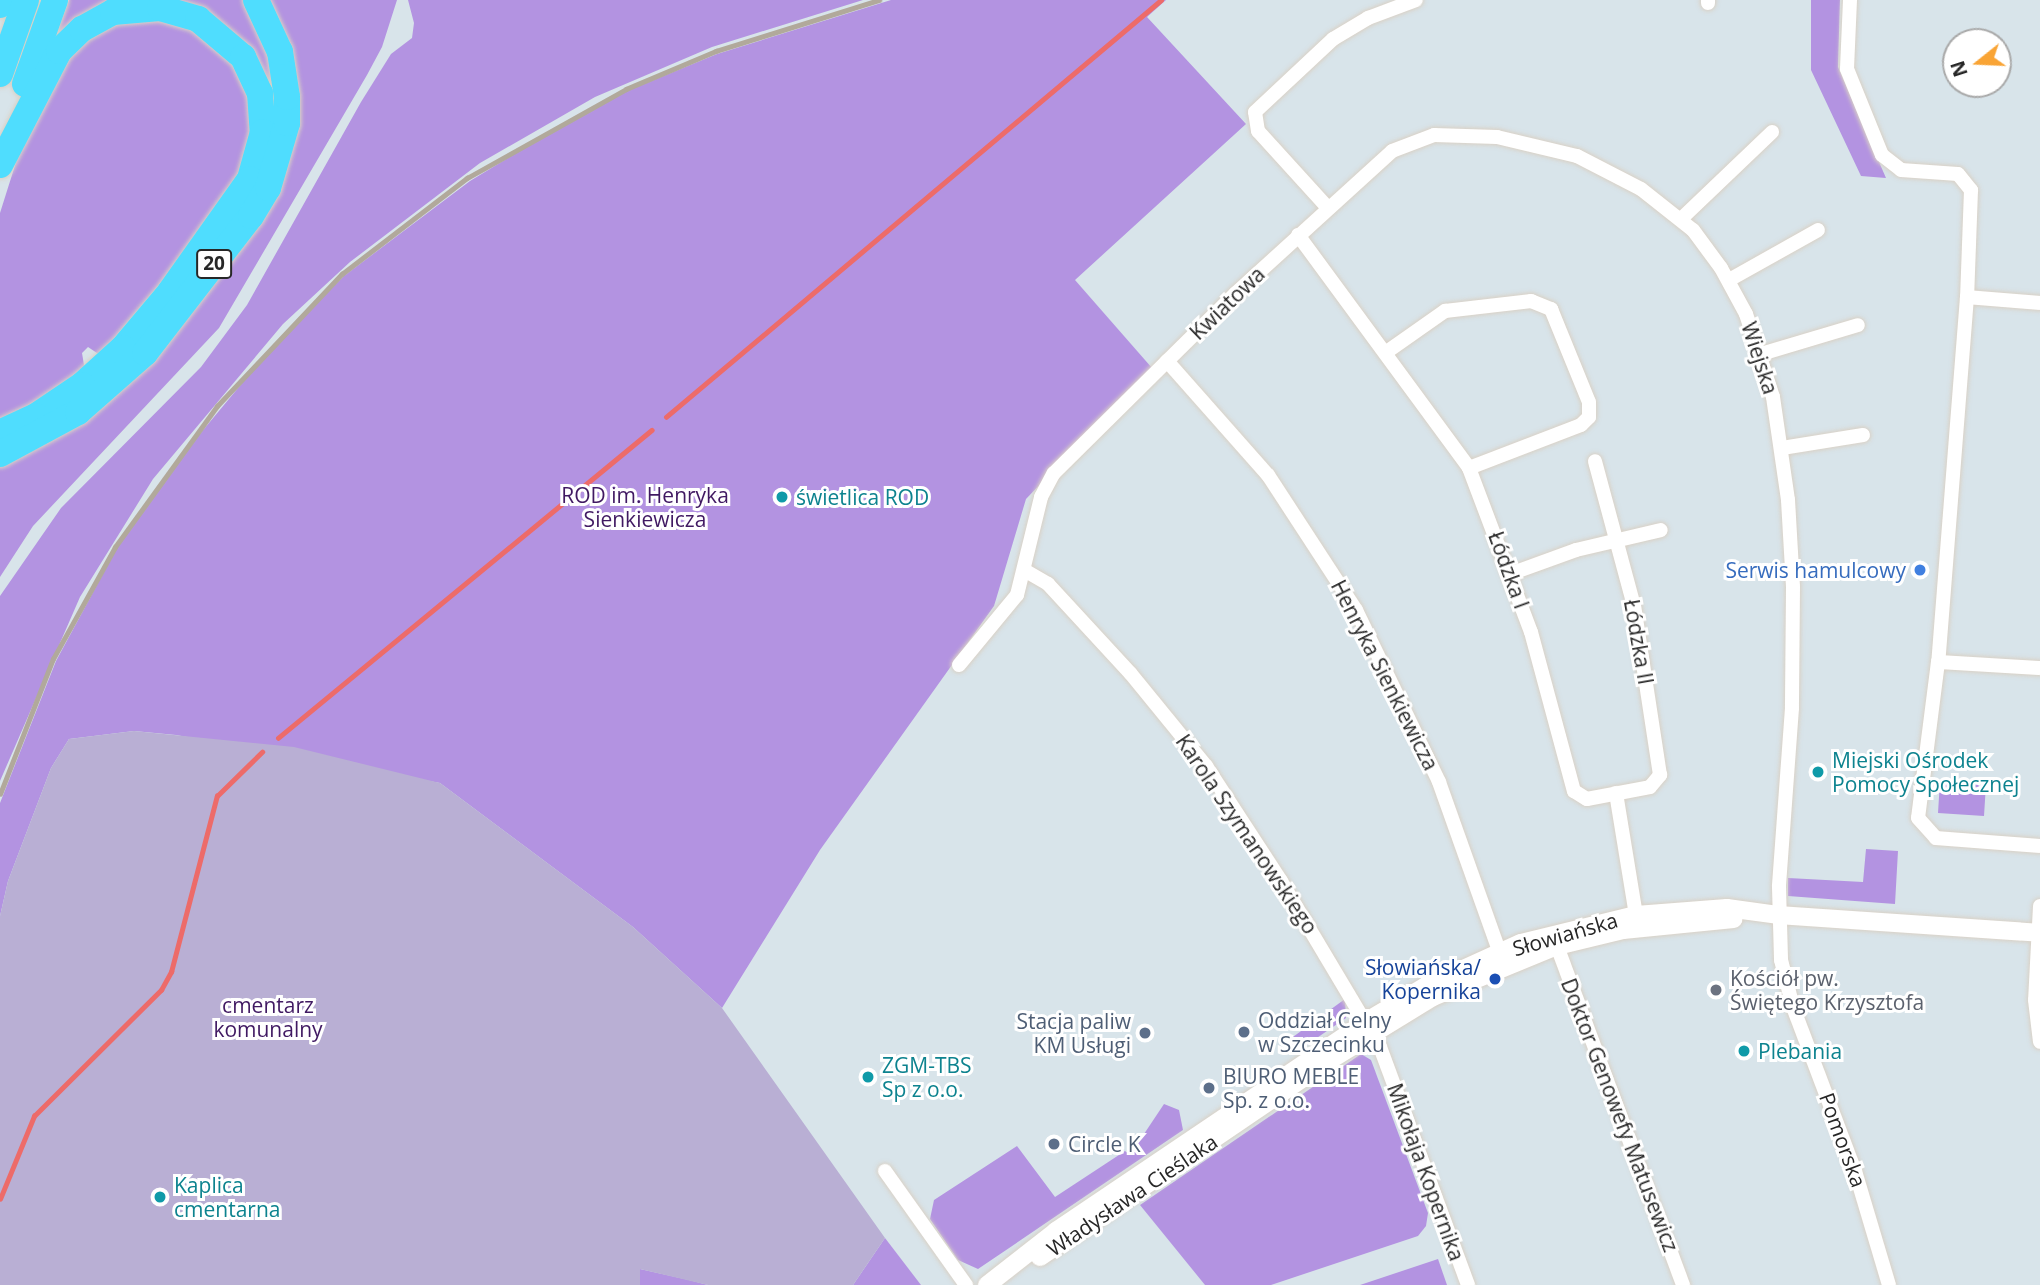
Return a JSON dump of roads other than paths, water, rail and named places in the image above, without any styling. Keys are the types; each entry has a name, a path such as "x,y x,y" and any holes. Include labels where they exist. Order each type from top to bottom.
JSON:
{"highway":[{"path":"0,5 2,0"},
{"path":"0,74 26,0"},
{"path":"0,158 55,0"},
{"name":"20","path":"0,454 78,412 137,360 235,238 268,188 287,123 287,97 279,52 256,0"},
{"path":"0,164 59,51 82,29 113,12 160,8 198,19 230,41 252,73 260,93 263,132 250,179 170,292 103,367 36,416 0,433"}],"street":[{"path":"1328,208 1258,131 1255,112 1333,39 1368,18 1416,0"},
{"path":"1850,0 1847,69 1882,155 1901,170 1958,174 1969,184 1967,297 1938,662 1920,823 1936,838 2040,846"},
{"path":"1681,219 1772,132"},
{"name":"Wiejska","path":"1328,208 1404,145 1434,135 1466,134 1517,140 1577,156 1641,188 1681,219 1729,281 1760,354 1782,448 1792,557 1793,669 1778,915"},
{"name":"Kwiatowa","path":"959,665 1014,598 1049,478 1297,235 1328,208"},
{"path":"1729,281 1818,230"},
{"name":"Łódzka I","path":"1297,235 1388,351 1469,468 1541,661 1574,791 1587,799 1616,793"},
{"path":"1967,297 2040,303"},
{"path":"1388,351 1438,313 1540,302 1554,313 1591,413 1581,425 1469,468"},
{"path":"1760,354 1858,325"},
{"name":"Henryka Sienkiewicza","path":"1167,361 1268,475 1356,610 1434,771 1500,953"},
{"path":"1782,448 1863,435"},
{"name":"Łódzka II","path":"1595,461 1638,629 1660,775 1650,787 1616,793"},
{"path":"1510,574 1617,539 1661,530"},
{"name":"Karola Szymanowskiego","path":"1024,570 1048,584 1194,750 1251,833 1370,1027"},
{"path":"1938,662 2040,668"},
{"path":"1616,793 1636,915"},
{"path":"2040,906 2035,1000 2040,1042"},
{"name":"Słowiańska","path":"1370,1027 1426,986 1500,953 1551,934 1636,915 1727,908 1778,915 2039,933"},
{"name":"Słowiańska","path":"1370,1027 1433,997 1557,946 1642,928 1778,915"},
{"name":"Pomorska","path":"1778,915 1789,996 1855,1171 1889,1285"},
{"name":"Doktor Genowefy Matusewicz","path":"1557,946 1683,1285"},
{"name":"Władysława Cieślaka","path":"987,1285 1056,1231 1370,1027"},
{"name":"Władysława Cieślaka","path":"994,1285 1370,1027"},
{"name":"Mikołaja Kopernika","path":"1370,1027 1468,1285"},
{"path":"886,1171 966,1285"}],"waterway":[{"path":"666,417 1161,0"},
{"path":"278,738 651,430"},
{"path":"0,1199 34,1116 161,990 171,972 217,796 262,752"}],"railway":[{"path":"0,794 53,659 115,547 217,406 342,274 467,178 626,89 716,51 879,0"}],"place":[{"name":"świetlica ROD","path":"782,497"},
{"name":"Serwis hamulcowy","path":"1920,570"},
{"name":"Miejski Ośrodek Pomocy Społecznej","path":"1818,772"},
{"name":"Słowiańska/ Kopernika","path":"1495,979"},
{"name":"Kościół pw. Świętego Krzysztofa","path":"1716,990"},
{"name":"Oddział Celny w Szczecinku","path":"1244,1032"},
{"name":"Stacja paliw KM Usługi","path":"1145,1033"},
{"name":"Plebania","path":"1744,1051"},
{"name":"ZGM-TBS Sp z o.o.","path":"868,1077"},
{"name":"BIURO MEBLE Sp. z o.o.","path":"1209,1088"},
{"name":"Circle K","path":"1054,1144"},
{"name":"Kaplica cmentarna","path":"160,1197"}],"park label":[{"name":"ROD im. Henryka Sienkiewicza","path":"645,507"},
{"name":"cmentarz komunalny","path":"268,1017"}]}
